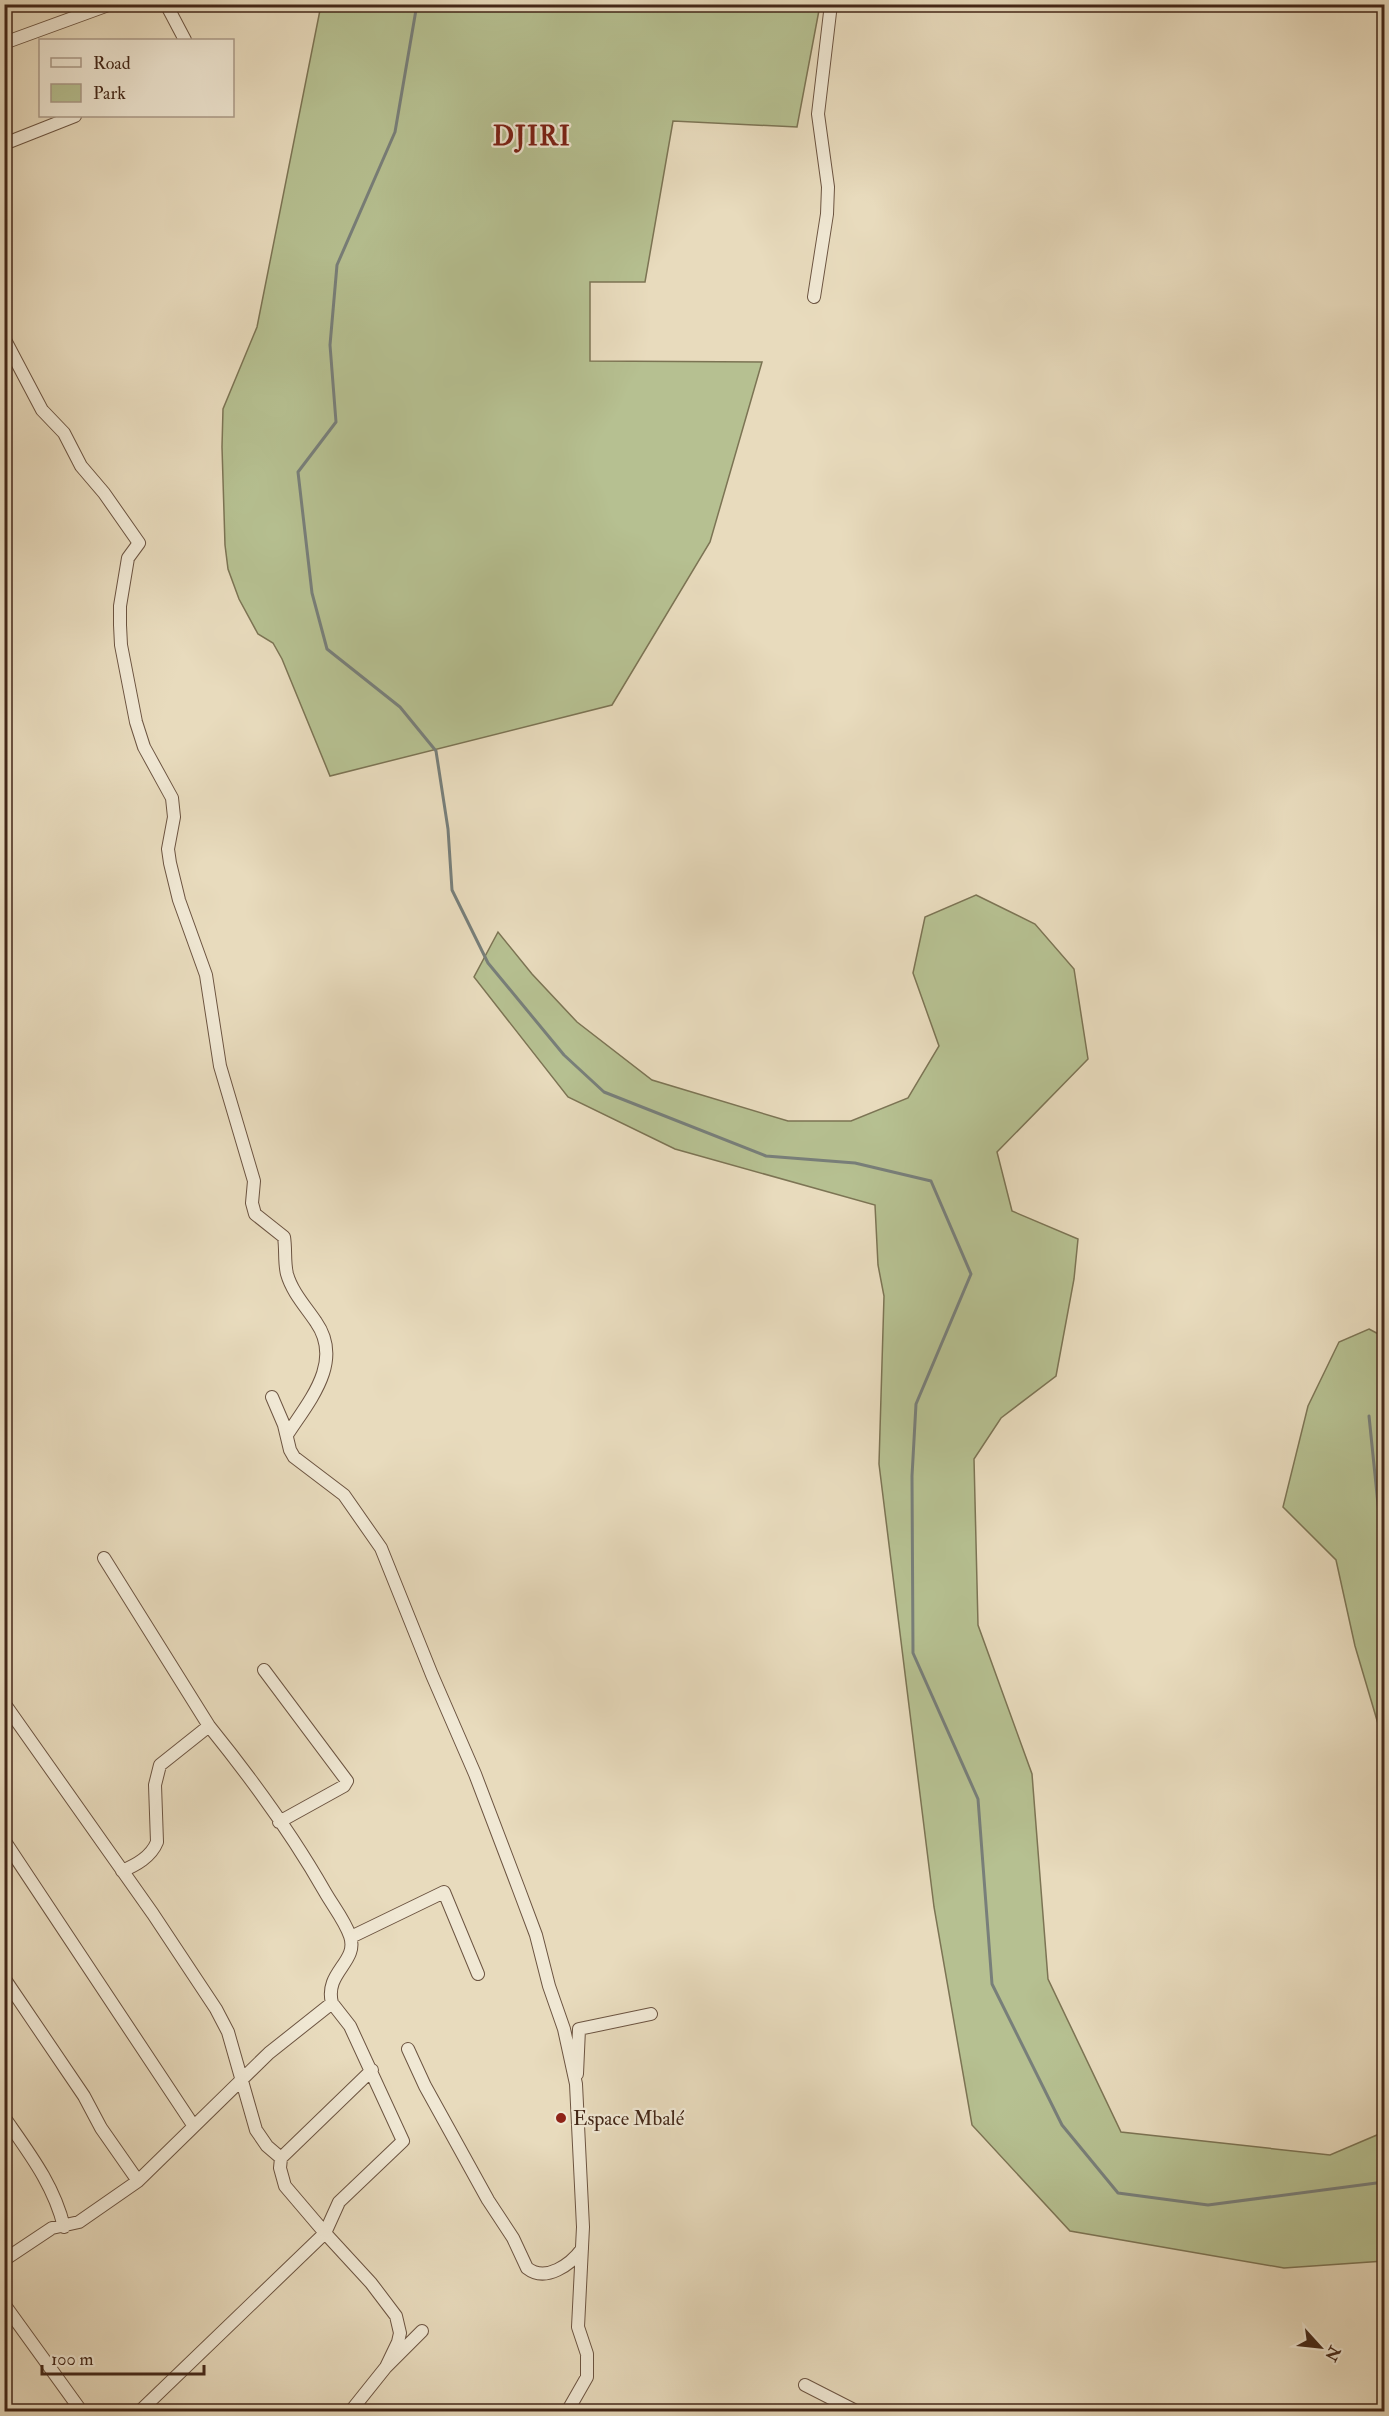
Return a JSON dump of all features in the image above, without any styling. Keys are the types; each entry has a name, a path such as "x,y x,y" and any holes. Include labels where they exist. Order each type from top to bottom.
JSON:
{"street":[{"path":"4,43 111,4"},
{"path":"165,4 183,39"},
{"path":"814,297 827,214 828,187 819,114 831,4"},
{"path":"4,144 72,117"},
{"path":"4,338 42,410 64,433 81,466 104,493 139,543 128,558 120,606 121,645 136,723 144,747 172,798 174,817 168,849 170,863 179,900 206,975 220,1066 254,1181 252,1203 255,1214 284,1237 287,1274 302,1304 318,1324 327,1355 321,1381 287,1435"},
{"path":"272,1397 294,1457 344,1495 381,1548 388,1563 432,1675 475,1774 536,1935 549,1986 564,2029 576,2084"},
{"path":"104,1558 209,1726 229,1750 311,1868 351,1937 350,1957 333,1978 330,1996 332,2003 350,2026 403,2141 339,2202 332,2213 325,2234 139,2412"},
{"path":"264,1670 347,1781 344,1786 279,1822"},
{"path":"4,1703 153,1914 216,2009 228,2032 259,2135 281,2158"},
{"path":"122,1871 139,1863 155,1848 157,1842 155,1785 160,1765 209,1726"},
{"path":"4,1840 9,1857 193,2125"},
{"path":"351,1937 444,1892 478,1974"},
{"path":"4,1978 138,2181"},
{"path":"5,2259 52,2228 79,2222 138,2181 269,2053 332,2003"},
{"path":"567,2412 587,2378 587,2354 578,2326 582,2248 576,2084 579,2029 651,2014"},
{"path":"408,2049 425,2086 488,2200 513,2238 527,2268 537,2272 556,2270 572,2262 582,2248"},
{"path":"372,2070 281,2158 280,2168 285,2186 325,2234 371,2283 396,2316 400,2333 399,2342 386,2367"},
{"path":"4,2117 43,2174 59,2207 64,2227"},
{"path":"4,2304 82,2412"},
{"path":"350,2412 386,2367 422,2331"},
{"path":"805,2385 858,2412"}],"green space":[{"path":"321,5 820,5 797,127 673,121 645,282 590,282 590,361 762,362 710,542 612,705 330,776 282,659 273,643 258,634 239,599 228,569 225,545 222,447 223,409 257,327"},
{"path":"976,895 1035,924 1074,969 1088,1059 997,1152 1012,1211 1078,1239 1074,1279 1056,1376 1001,1418 974,1459 978,1625 1032,1774 1048,1979 1121,2132 1330,2155 1384,2132 1384,2261 1284,2268 1070,2231 972,2125 934,1907 879,1464 884,1296 878,1265 875,1205 675,1149 568,1097 474,977 498,932 532,974 577,1022 652,1080 788,1121 851,1121 908,1098 939,1046 913,973 925,917"},
{"path":"1369,1329 1384,1337 1384,1744 1355,1646 1336,1560 1283,1507 1308,1406 1339,1342"}],"waterway":[{"path":"417,4 395,132 337,265 330,345 336,422 298,472 312,593 327,649 400,707 436,751 448,829 452,890 488,963 564,1055 604,1092 766,1156 855,1163 931,1181 971,1274 916,1404 912,1476 913,1653 978,1799 992,1984 1062,2125 1118,2193 1208,2205 1384,2182"},
{"path":"1369,1416 1384,1563"}],"place":[{"name":"Espace Mbalé","path":"561,2118"}],"district":[{"name":"DJIRI","path":"532,137"}]}
